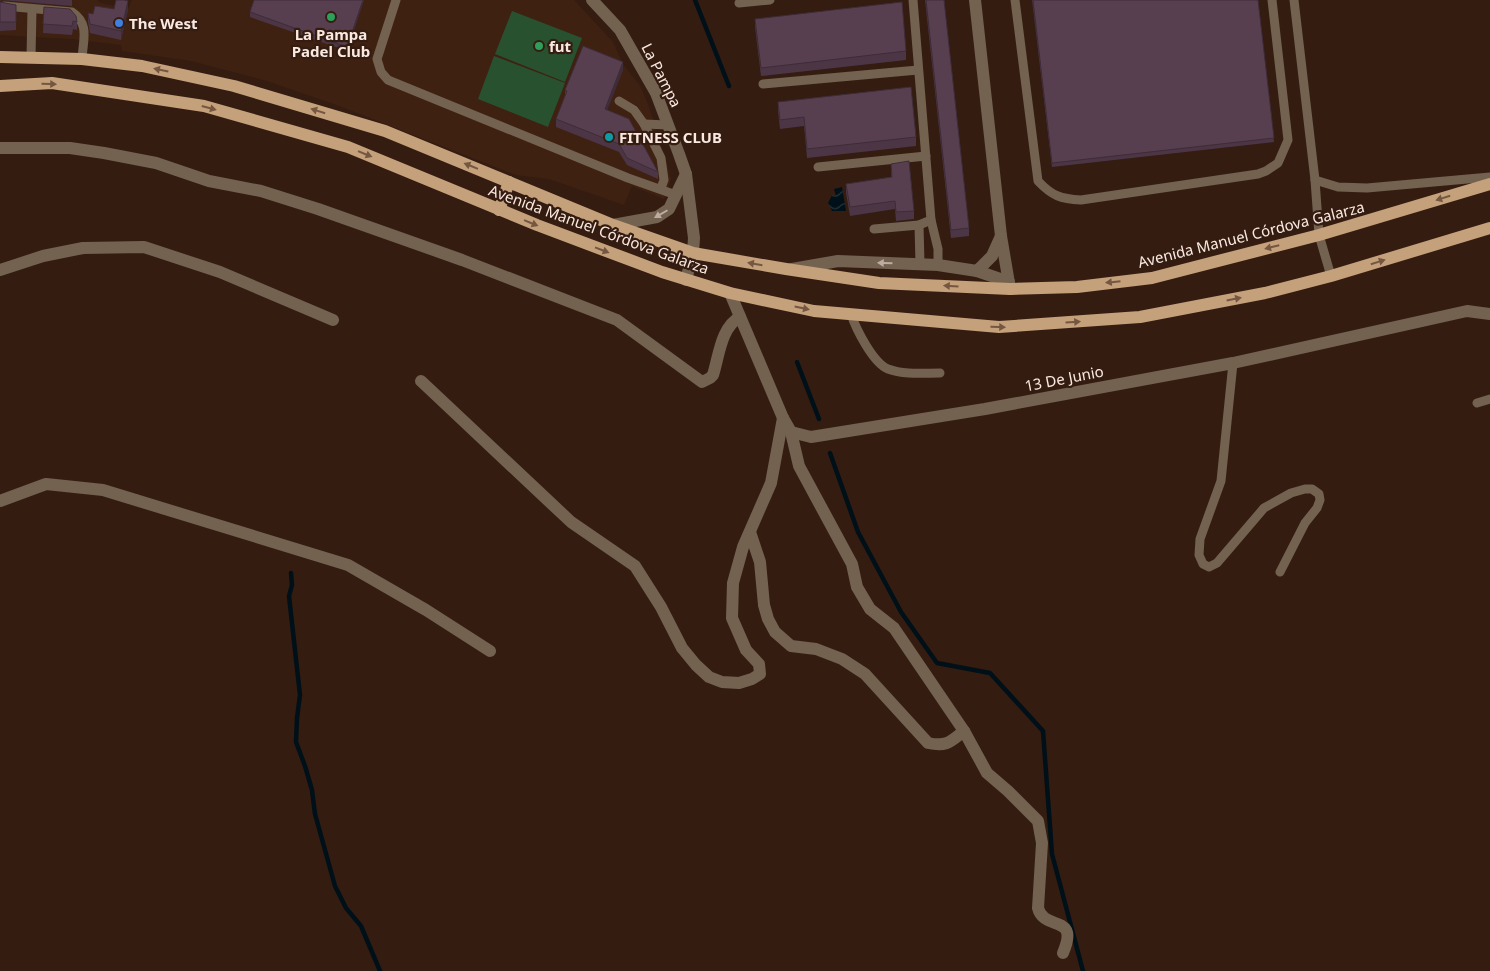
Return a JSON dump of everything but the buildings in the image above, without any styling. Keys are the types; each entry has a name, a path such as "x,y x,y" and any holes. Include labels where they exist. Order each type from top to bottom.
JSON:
{"main road":[{"name":"Avenida Manuel Córdova Galarza","path":"0,57 82,58 142,66 234,86 385,131 613,225 693,252 786,270 879,283 1077,287 1152,278 1319,235 1490,184"},
{"name":"Avenida Manuel Córdova Galarza","path":"0,86 52,83 204,106 348,147 537,225 686,280 730,293 814,310 851,314 999,327 1140,317 1265,293 1332,276 1490,228"},
{"path":"499,210 509,182"}],"street":[{"name":"La Pampa","path":"592,0 620,30 656,93 686,174 694,238 693,252 686,280"},
{"path":"975,0 1001,236 1009,286"},
{"path":"0,148 50,147 104,153 156,163 209,181 261,191 318,209 462,260 616,320 702,382 713,375 728,327 734,320 740,317"},
{"path":"613,225 657,217 669,209 686,174"},
{"path":"977,271 992,256 1001,236"},
{"path":"0,270 43,256 83,248 144,247 220,272 333,320"},
{"path":"786,270 838,261 938,265 977,271 1009,286"},
{"path":"730,293 783,418 791,432 799,466 852,564 857,587 870,609 894,628 964,731 987,773 1038,821 1042,843 1038,908 1043,917 1066,929 1069,940 1064,953"},
{"name":"13 De Junio","path":"791,432 811,438 985,410 1232,363 1467,311 1490,314"},
{"path":"421,381 572,522 635,566 661,607 682,648 709,677 722,682 740,682 752,679 760,674 759,664 746,650 732,618 733,583 744,547 772,483 783,418"},
{"path":"0,501 46,484 103,490 348,565 426,610 490,651"},
{"path":"750,532 760,562 764,605 768,619 776,632 791,646 816,648 842,659 865,674 928,743 940,746 950,743 964,731"}],"lane":[{"path":"396,0 377,59 380,72 388,80 618,174 676,195"},
{"path":"738,3 770,0"},
{"path":"913,0 931,220 938,249 938,265"},
{"path":"1015,0 1038,181 1049,192 1065,199 1081,200 1258,174 1278,163 1288,140 1272,0"},
{"path":"1294,0 1315,180 1319,235 1332,276"},
{"path":"3,6 72,12 84,24 82,58"},
{"path":"31,57 32,9"},
{"path":"762,84 918,70"},
{"path":"619,101 634,110 644,124 661,158 664,180 661,188"},
{"path":"644,124 668,125"},
{"path":"818,167 926,156"},
{"path":"1315,180 1338,187 1367,188 1490,177"},
{"path":"874,229 919,225 931,220"},
{"path":"919,225 920,264"},
{"path":"851,314 854,324 871,353 886,368 900,372 940,373"},
{"path":"1232,363 1221,481 1200,540 1200,555 1203,564 1209,567 1217,563 1264,508 1291,493 1312,489 1319,494 1320,500 1317,508 1305,523 1280,572"},
{"path":"1477,403 1490,398"}],"shaded area":[{"path":"0,0 97,0 101,3 128,9 132,0 574,0 613,42 623,64 640,86 648,104 671,179 668,191 664,199 632,186 624,205 549,179 516,175 342,107 267,81 191,61 122,51 121,45 71,39 0,35"}],"green space":[{"name":"fut","path":"512,11 582,38 565,82 495,54"},
{"name":"fut","path":"494,56 565,83 548,127 478,99"}],"water":[{"path":"842,187 846,211 832,211 828,203 832,195 836,196 834,189"}],"waterway":[{"path":"695,0 729,86"},
{"path":"797,362 819,419"},
{"path":"830,453 858,532 901,612 937,663 990,673 1043,731 1052,854 1083,971"},
{"path":"291,573 292,585 289,596 300,695 296,742 312,790 315,814 335,886 346,908 361,926 380,971"}],"place":[{"name":"La Pampa Padel Club","path":"331,17"},
{"name":"The West","path":"119,23"},
{"name":"fut","path":"539,46"},
{"name":"FITNESS CLUB","path":"609,137"}]}
